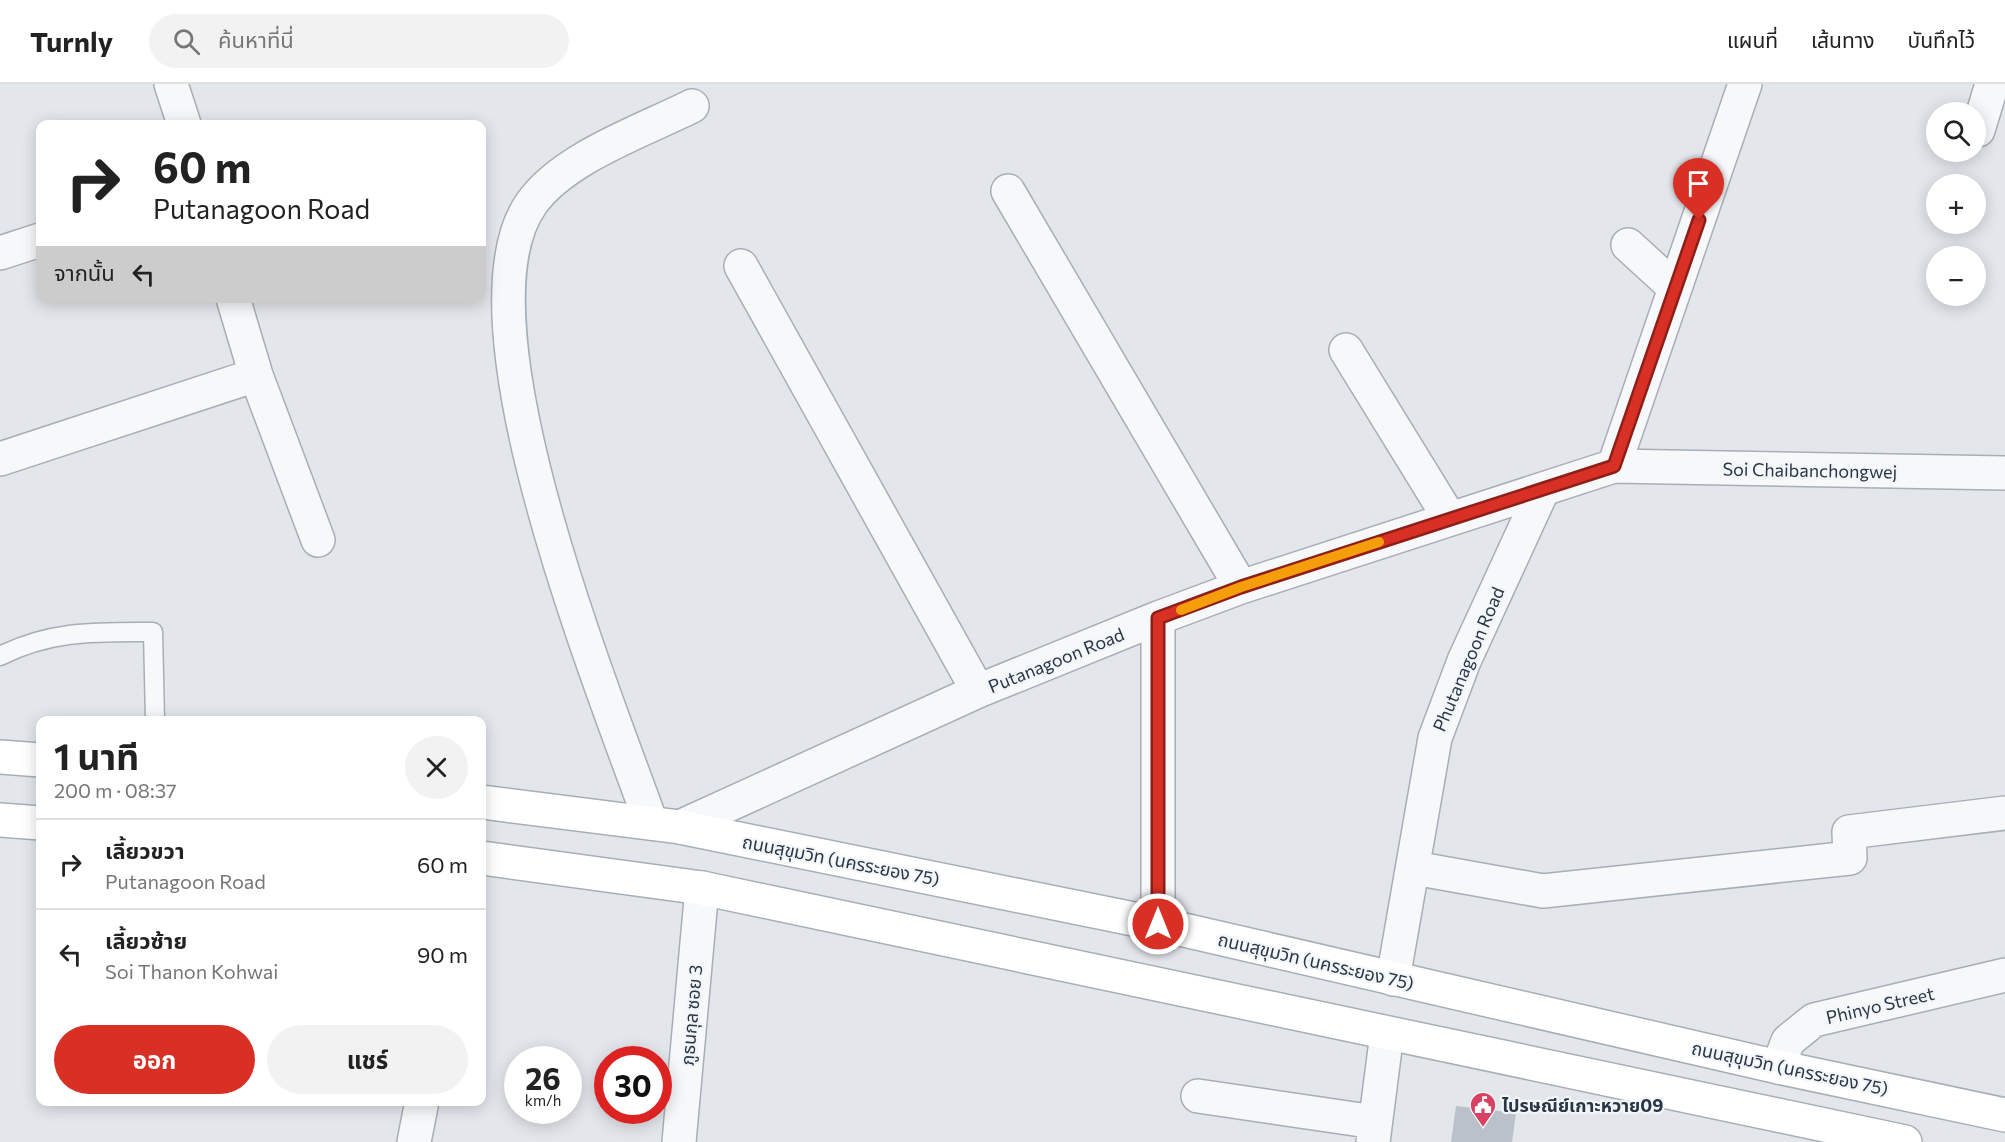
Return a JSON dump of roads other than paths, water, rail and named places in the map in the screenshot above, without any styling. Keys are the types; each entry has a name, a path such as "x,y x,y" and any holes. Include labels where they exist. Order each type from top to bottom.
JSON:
{"street":[{"path":"171,84 183,120"},
{"path":"1614,466 1745,84"},
{"path":"1986,104 1992,84"},
{"path":"665,825 561,566 533,464 511,359 509,273 511,252 519,228 530,206 547,184 571,166 692,106"},
{"path":"1008,191 1241,587"},
{"path":"0,253 36,241"},
{"path":"1628,245 1675,288"},
{"path":"741,266 978,692"},
{"path":"234,303 256,375 318,540"},
{"path":"1346,350 1450,519"},
{"path":"0,459 256,375"},
{"name":"Putanagoon Road","path":"665,825 1158,618 1241,587 1614,466"},
{"name":"Soi Chaibanchongwej","path":"1614,466 2005,474"},
{"name":"Phutanagoon Road","path":"1394,979 1435,738 1464,661 1543,489"},
{"path":"1158,618 1158,924"},
{"path":"0,757 36,760"},
{"name":"ถนนสุขุมวิท (นครระยอง 75)","path":"486,803 665,825 1158,924 1778,1067 2005,1114"},
{"path":"1414,868 1543,891 1850,858 1849,832 2005,813"},
{"path":"0,820 36,823"},
{"path":"486,859 702,888 1905,1142"},
{"name":"ภูธนกุล ซอย 3","path":"680,1142 702,888"},
{"name":"Phinyo Street","path":"1778,1067 1788,1041 1814,1020 2005,975"},
{"path":"1198,1096 1374,1132 1387,1033"},
{"path":"414,1142 421,1106"}],"lane":[{"path":"0,656 59,635 78,632 153,632 155,716"}],"place":[{"name":"ไปรษณีย์เกาะหวาย09","path":"1483,1128"}]}
